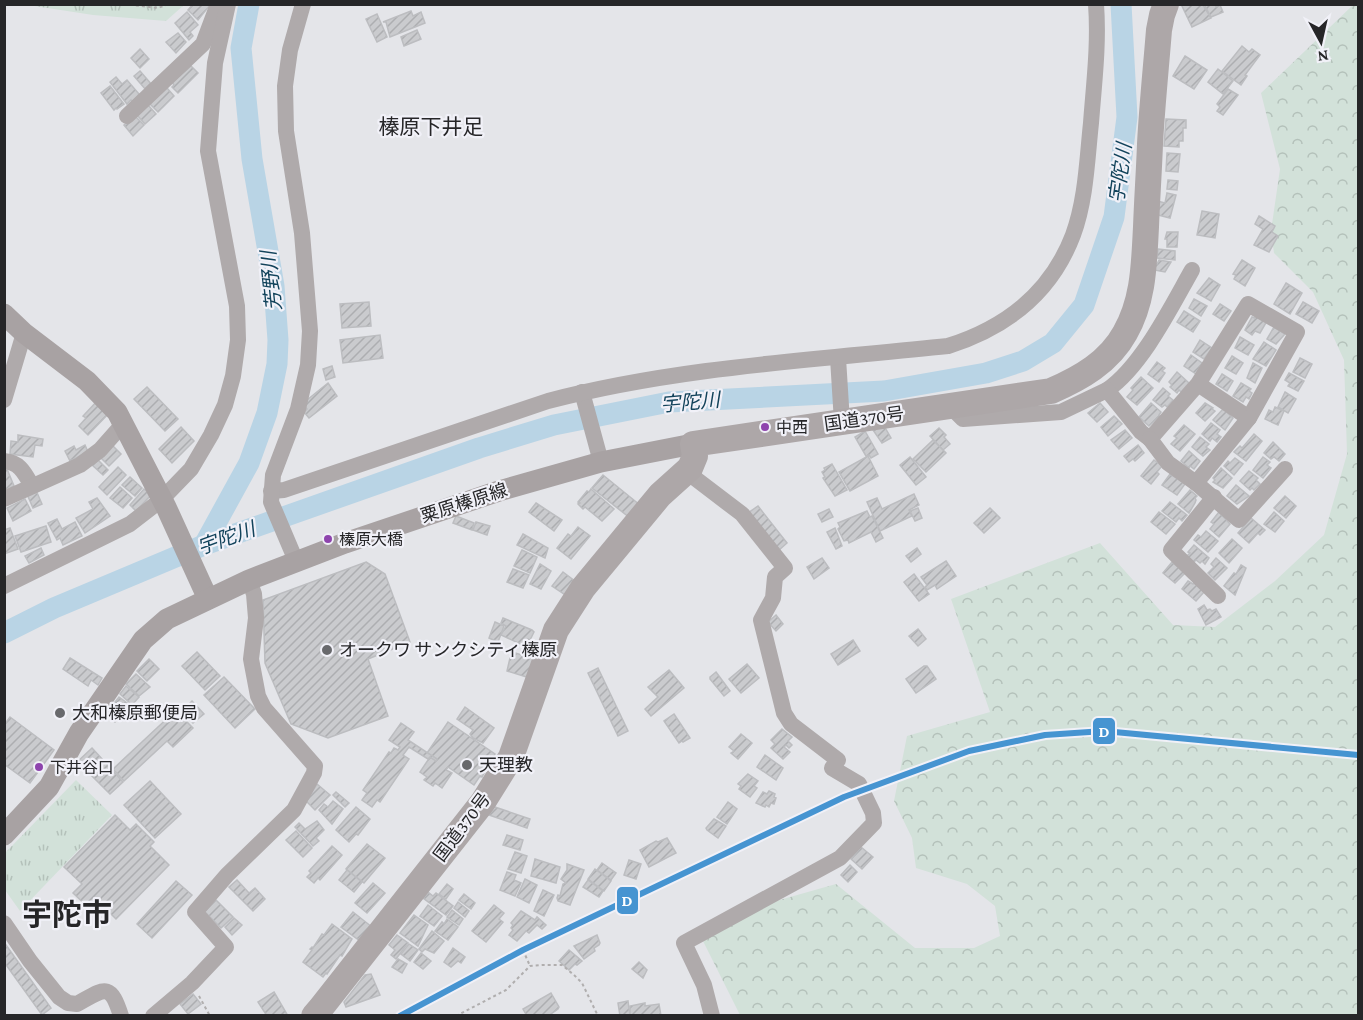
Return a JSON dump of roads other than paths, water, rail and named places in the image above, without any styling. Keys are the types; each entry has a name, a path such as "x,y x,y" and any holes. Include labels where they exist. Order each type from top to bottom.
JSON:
{"highway":[{"name":"国道370号","path":"314,1016 483,802 511,757 556,630 583,588 692,456 735,445 771,431 842,418 950,406 1051,391 1086,374 1100,363 1124,335 1133,318 1144,279 1159,30 1166,4"}],"main road":[{"path":"4,314 24,333 101,393 117,412 164,503 205,592"},
{"name":"粟原榛原線","path":"4,835 49,787 79,733 143,640 167,619 205,592 249,580 292,552 345,543 499,491 598,453 692,456"}],"street":[{"path":"127,116 203,44 218,4"},
{"path":"4,586 130,524 164,503 191,469 225,405 237,349 237,306 208,151 215,63 228,4"},
{"path":"292,552 271,496 273,475 298,409 308,365 310,331 302,233 286,131 285,86 290,50 303,4"},
{"path":"271,496 548,401 606,386 689,374 838,360 948,346 976,337 1011,318 1043,287 1062,259 1081,203 1097,50 1096,4"},
{"path":"950,406 963,419 1061,412 1107,390 1118,383 1141,354 1192,270"},
{"path":"1150,439 1198,384 1248,304 1297,332 1249,418 1196,483"},
{"path":"4,400 24,333"},
{"path":"838,360 842,418"},
{"path":"1198,384 1249,418"},
{"path":"1107,390 1168,463 1214,497 1239,520 1285,469"},
{"path":"582,394 598,453"},
{"path":"4,499 73,469 89,459 123,424"},
{"path":"692,456 696,479 742,514 785,568 774,577 773,598 761,620 784,713 790,724 838,760 831,768 859,784 873,813 874,823 840,858 684,943 704,985 712,1016"},
{"path":"4,461 10,461 23,470 32,486"},
{"path":"1214,497 1171,550 1218,596"},
{"path":"153,1016 192,983 226,947 195,912 227,875 294,810 314,773 315,766 264,708 258,696 251,659 256,618 254,594 249,580"},
{"path":"4,923 30,961 63,1001 77,1004 100,992 107,991 114,996 121,1016"}],"waterway":[{"name":"芳野川","path":"204,545 249,463 267,413 277,364 278,340 274,286 252,159 241,48 249,4"},
{"name":"宇陀川","path":"4,633 54,608 204,545 479,448 554,425 669,402 884,391 986,373 1023,361 1053,343 1084,305 1114,217 1127,117 1121,4"}],"place":[{"name":"中西","path":"765,427"},
{"name":"榛原大橋","path":"328,539"},
{"name":"オークワ サンクシティ榛原","path":"327,650"},
{"name":"大和榛原郵便局","path":"60,713"},
{"name":"天理教","path":"467,765"},
{"name":"下井谷口","path":"39,767"}],"district":[{"name":"榛原下井足","path":"431,127"},
{"name":"宇陀市","path":"67,915"}]}
